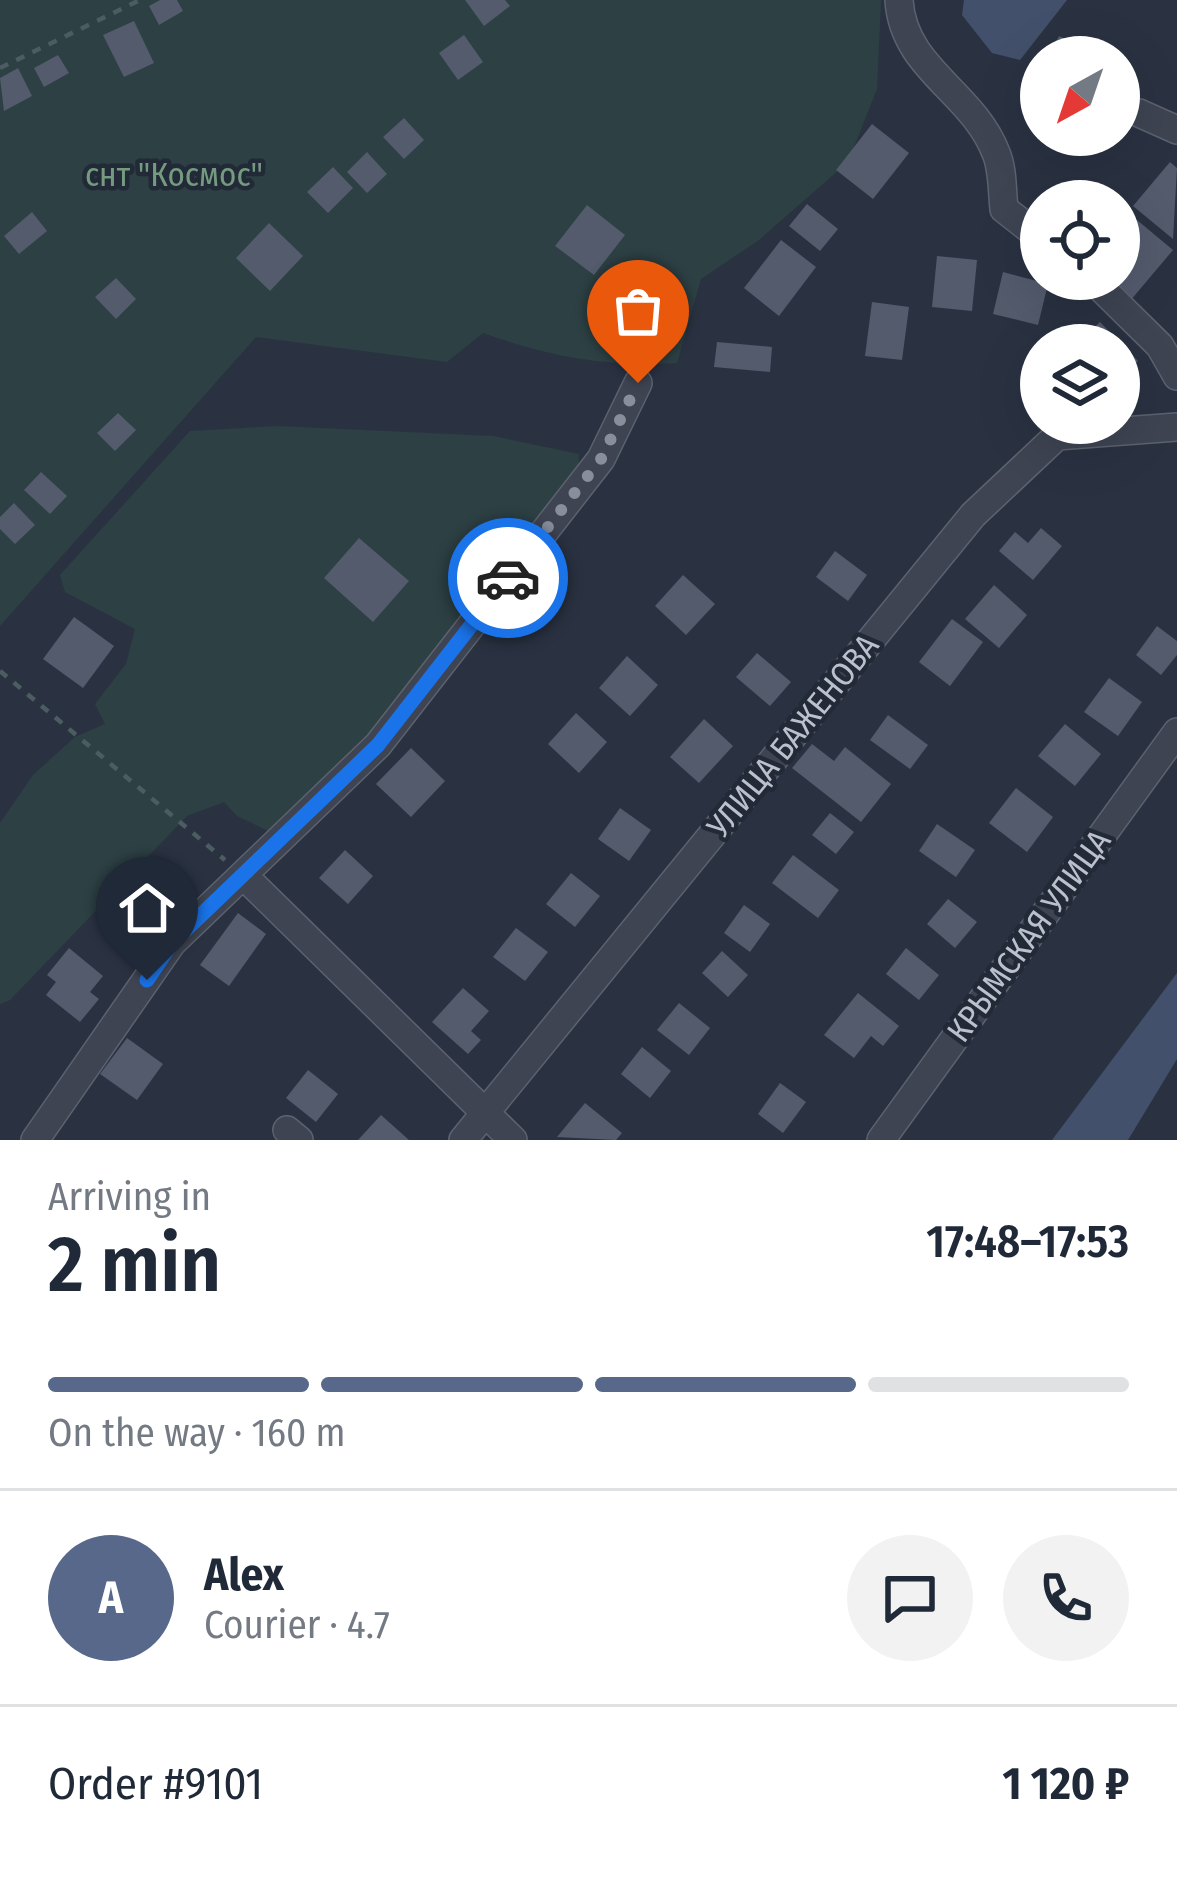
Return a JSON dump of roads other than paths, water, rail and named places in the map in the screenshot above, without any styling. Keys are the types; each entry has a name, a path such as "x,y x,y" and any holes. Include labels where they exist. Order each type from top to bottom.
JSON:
{"street":[{"path":"898,0 901,33 979,123 998,156 1004,208 1020,221"},
{"path":"1140,114 1177,130"},
{"path":"1113,300 1160,346 1177,376"},
{"path":"35,1140 172,943 378,745 601,459 638,383"},
{"name":"УЛИЦА БАЖЕНОВА","path":"463,1140 973,515 1030,458 1057,436 1177,427"},
{"name":"КРЫМСКАЯ УЛИЦА","path":"881,1140 1177,732"},
{"path":"243,875 513,1140"}],"water":[{"path":"964,0 1067,0 1039,36 1020,36 1020,60 992,53 962,15"},
{"path":"1177,973 1177,1059 1128,1140 1052,1140"}],"park label":[{"name":"снт \"Космос\"","path":"174,175"}]}
